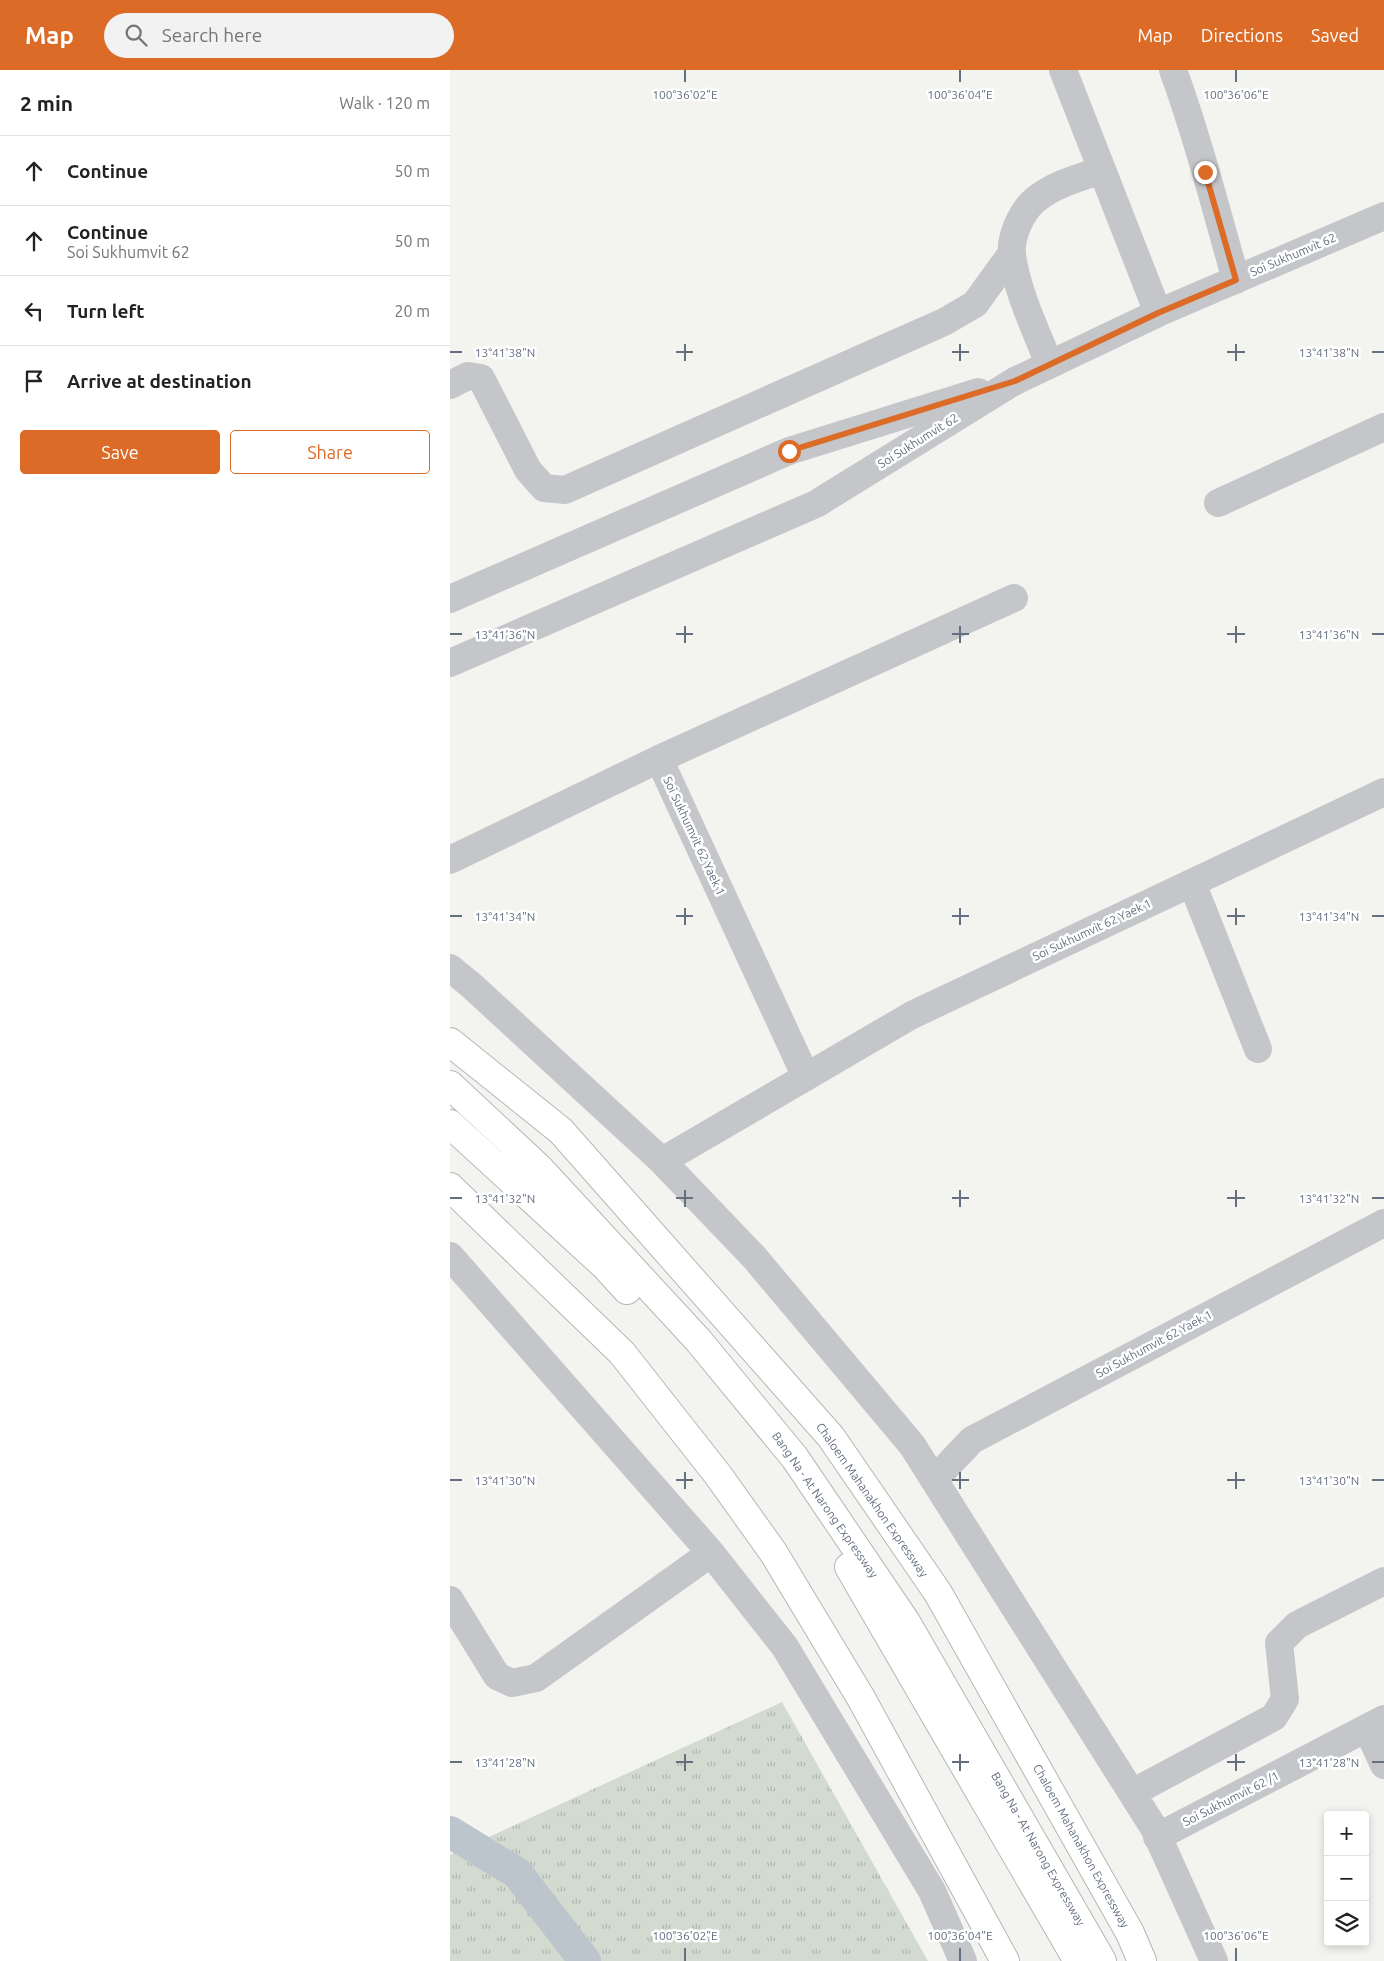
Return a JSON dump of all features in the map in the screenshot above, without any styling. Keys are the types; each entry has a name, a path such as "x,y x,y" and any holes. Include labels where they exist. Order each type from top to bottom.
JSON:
{"highway":[{"name":"Chaloem Mahanakhon Expressway","path":"450,1042 561,1132 831,1437 938,1593 1130,1932 1142,1961"},
{"name":"Bang Na - At Narong Expressway","path":"450,1085 540,1168 685,1325 795,1458 906,1622 1102,1961"},
{"path":"450,1124 604,1266 624,1287 717,1387 826,1528 1078,1961"},
{"path":"450,1186 622,1353 718,1475 773,1552 861,1698 1004,1961"}],"street":[{"path":"1063,70 1158,313"},
{"path":"1173,70 1196,133 1205,172 1236,280"},
{"path":"1049,364 1018,281 1012,253 1017,224 1034,200 1063,183 1101,170"},
{"name":"Soi Sukhumvit 62","path":"450,663 816,504 1015,381 1158,313 1384,216"},
{"path":"450,384 468,376 481,378 528,470 544,488 565,490 944,322 975,304 1012,253"},
{"path":"450,599 789,451 1015,381"},
{"path":"1218,504 1384,427"},
{"path":"450,860 659,759 1014,598"},
{"name":"Soi Sukhumvit 62 Yaek 1","path":"659,759 806,1077"},
{"name":"Soi Sukhumvit 62 Yaek 1","path":"662,1161 912,1015 1384,792"},
{"path":"1192,883 1258,1049"},
{"path":"450,968 662,1161 754,1257 912,1445 1158,1837 1214,1961"},
{"name":"Soi Sukhumvit 62 Yaek 1","path":"935,1479 972,1440 1384,1223"},
{"path":"450,1256 711,1553 785,1647 932,1891 963,1961"},
{"path":"450,1600 497,1676 512,1683 536,1678 711,1553"},
{"path":"1132,1794 1274,1717 1284,1699 1279,1643 1298,1625 1384,1581"},
{"path":"1376,1724 1384,1765"},
{"name":"Soi Sukhumvit 62 /1","path":"1158,1837 1376,1724"}],"green space":[{"path":"782,1702 928,1961 450,1961 450,1855"}],"waterway":[{"path":"450,1832 517,1873 585,1961"}],"route":[{"path":"789,451 1015,381 1158,313 1236,280 1205,172"}]}
